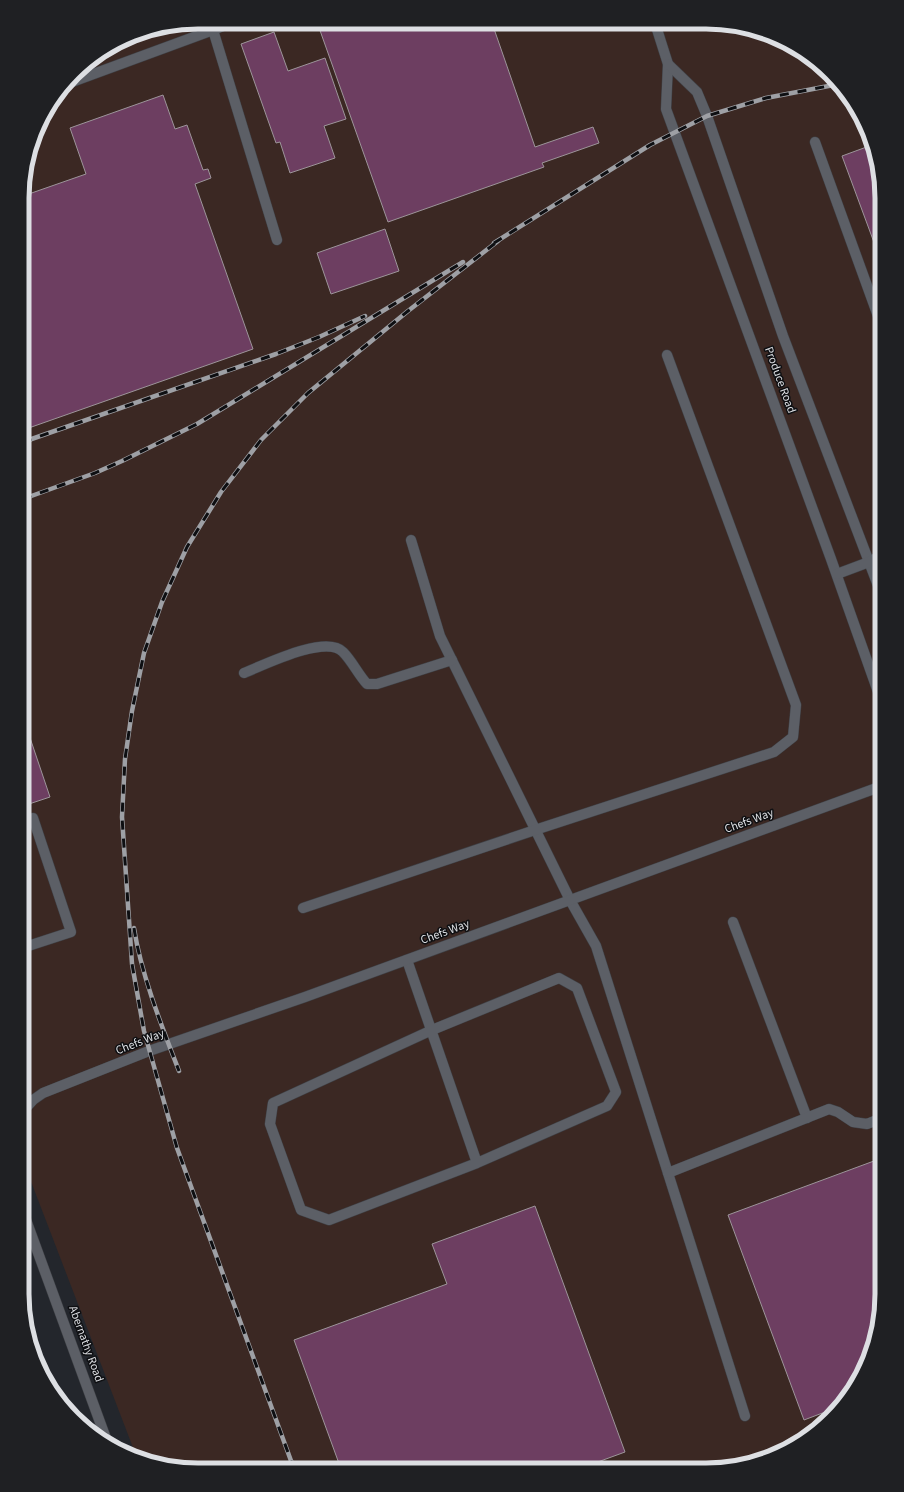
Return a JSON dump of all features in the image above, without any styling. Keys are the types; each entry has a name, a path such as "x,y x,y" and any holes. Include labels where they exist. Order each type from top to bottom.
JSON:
{"street":[{"path":"79,79 204,29"},
{"path":"212,29 277,240"},
{"name":"Produce Road","path":"657,29 668,64 666,108 837,574 875,683"},
{"name":"Produce Road","path":"668,64 697,92 708,116 783,336 875,578"},
{"path":"816,142 875,307"},
{"path":"302,908 774,752 793,737 796,705 667,355"},
{"path":"411,540 440,636 570,900 596,946 745,1416"},
{"path":"837,574 875,559"},
{"path":"244,673 310,647 328,645 342,651 367,684 377,684 452,660"},
{"name":"Chefs Way","path":"29,1105 38,1096 61,1085 89,1076 149,1051 305,997 875,789"},
{"path":"29,946 71,932 33,818"},
{"path":"733,922 807,1118"},
{"path":"407,960 478,1163"},
{"path":"559,978 577,988 616,1092 607,1106 478,1163 329,1220 301,1210 270,1124 273,1103 432,1030 559,978"},
{"path":"668,1173 828,1109 838,1112 853,1122 867,1124 875,1121"},
{"name":"Abernathy Road","path":"29,1229 104,1434"}],"shaded area":[{"path":"717,29 739,32 781,46 817,71 833,87 846,104 858,123 866,144 872,165 875,187 875,1305 872,1327 858,1369 840,1397 809,1428 781,1446 760,1454 728,1462 187,1463 165,1460 134,1450 29,1176 29,187 32,165 46,123 64,95 95,64 123,46 144,38 176,30"}],"building":[{"path":"319,29 494,29 535,147 593,127 599,143 542,163 544,167 388,222"},
{"path":"274,32 288,71 325,58 346,119 324,126 335,158 290,173 280,142 276,143 241,44"},
{"path":"163,95 175,129 187,125 203,170 208,169 211,178 195,184 253,349 29,428 29,194 86,174 70,128"},
{"path":"867,147 872,165 875,187 875,245 842,156"},
{"path":"385,229 399,271 331,294 317,253"},
{"path":"29,735 50,797 29,804"},
{"path":"875,1161 875,1305 872,1327 858,1369 840,1397 827,1411 804,1420 728,1215"},
{"path":"535,1206 625,1452 595,1463 339,1463 294,1340 447,1284 432,1244"}],"railway":[{"path":"494,243 650,145 707,116 766,98 831,85"},
{"path":"292,1463 177,1148 144,1031 132,964 122,817 125,759 132,711 144,653 162,602 187,547 221,492 261,440 308,393 408,311 498,241"},
{"path":"29,497 95,473 197,424 463,262"},
{"path":"29,440 276,354 319,337 365,316"},
{"path":"134,928 137,946 147,982 159,1019 179,1071"}]}
